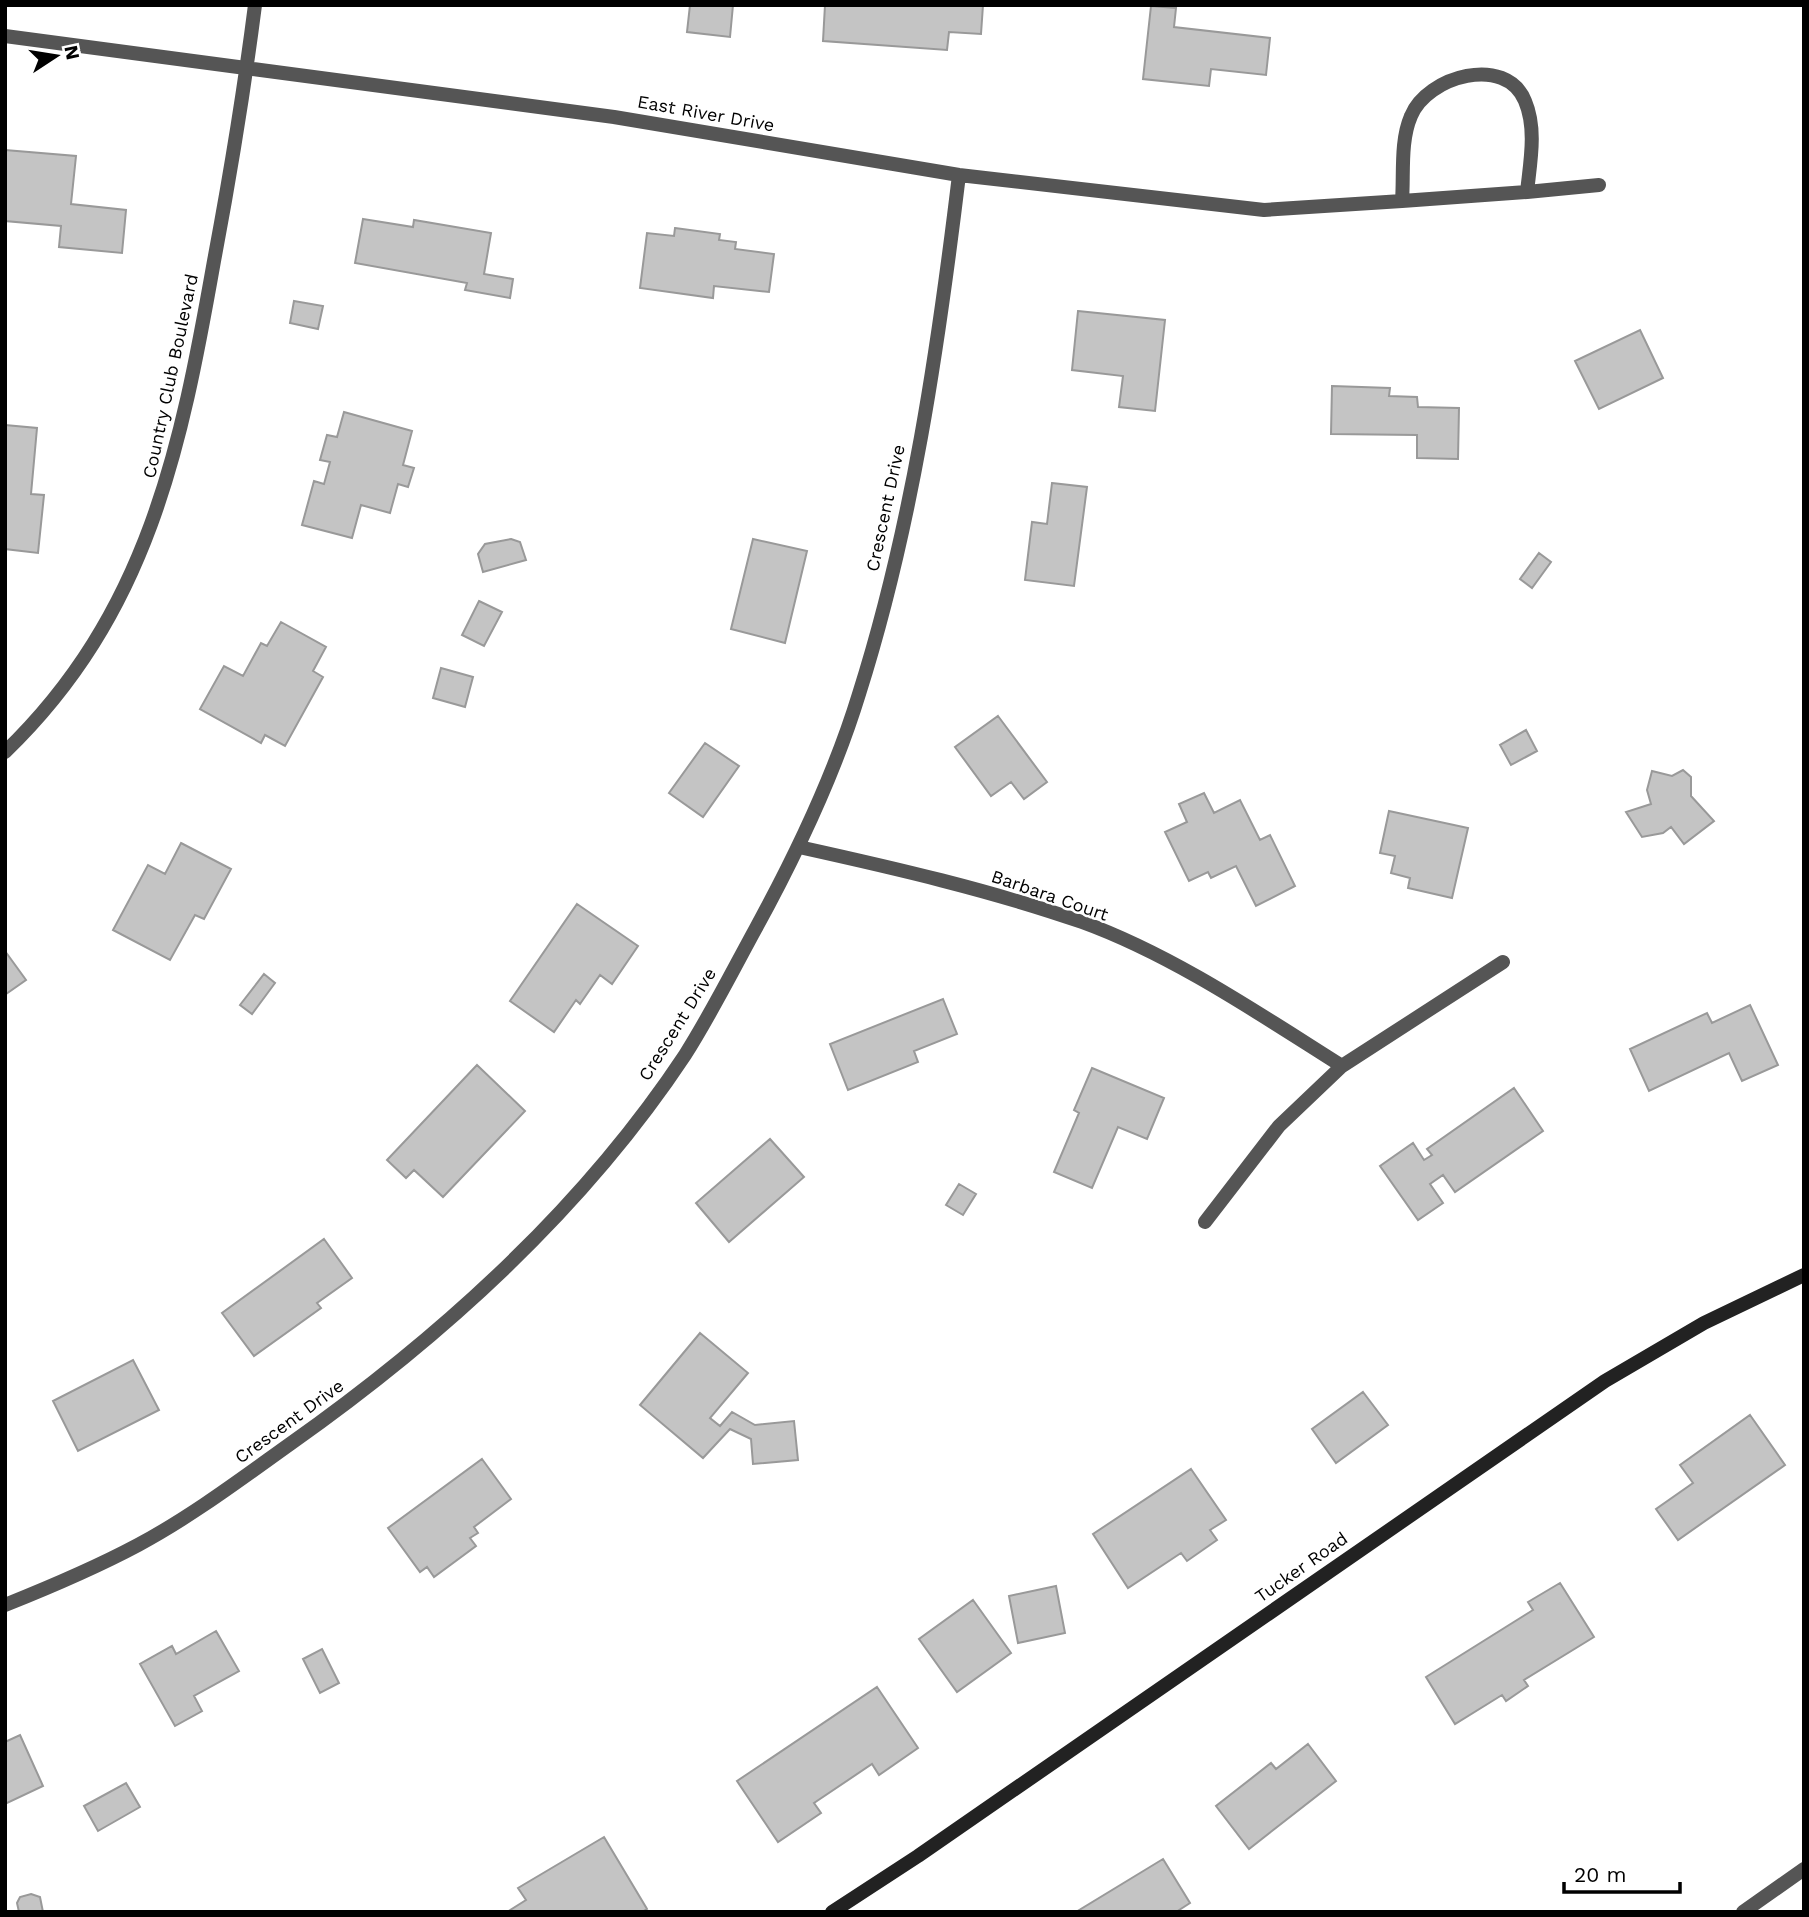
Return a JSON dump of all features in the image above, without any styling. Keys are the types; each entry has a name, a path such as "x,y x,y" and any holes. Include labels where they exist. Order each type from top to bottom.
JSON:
{"main road":[{"name":"Tucker Road","path":"832,1912 918,1856 1605,1381 1704,1323 1804,1275"}],"street":[{"name":"Country Club Boulevard","path":"5,752 49,706 103,628 141,555 165,489 201,336 246,69 254,5"},
{"name":"East River Drive","path":"5,36 614,117 959,175 1264,210 1599,185"},
{"path":"1402,201 1411,115 1417,104 1436,87 1454,78 1473,75 1494,78 1511,85 1525,100 1531,129 1527,192"},
{"name":"Crescent Drive","path":"5,1605 68,1580 141,1544 217,1496 365,1389 488,1283 593,1173 677,1065 716,1003 799,847 859,697 893,569 931,373 959,175"},
{"name":"Barbara Court","path":"799,847 895,869 1084,923 1207,981 1342,1066"},
{"path":"1205,1222 1279,1126 1342,1066 1503,962"},
{"path":"1743,1912 1804,1869"}],"building":[{"path":"690,5 733,5 730,37 687,32"},
{"path":"825,5 983,5 981,34 949,32 947,50 823,41"},
{"path":"1151,6 1176,8 1174,27 1270,38 1266,75 1211,69 1209,86 1143,79"},
{"path":"5,150 76,156 71,204 126,210 122,253 59,247 61,226 5,221"},
{"path":"363,219 413,227 414,220 491,233 484,274 513,279 510,298 465,290 467,283 355,263"},
{"path":"675,228 720,234 719,240 736,242 735,249 774,254 769,292 714,286 713,298 640,288 647,233 674,236"},
{"path":"294,301 323,306 318,329 290,323"},
{"path":"1078,311 1165,320 1155,411 1119,407 1123,376 1072,370"},
{"path":"1640,330 1663,378 1599,409 1575,361"},
{"path":"1332,386 1390,388 1389,396 1417,397 1418,407 1459,408 1458,459 1417,458 1417,435 1331,434"},
{"path":"344,412 412,431 403,465 414,468 408,487 398,484 390,513 361,505 352,538 302,525 314,481 324,484 330,462 320,460 327,435 337,437"},
{"path":"5,425 37,428 31,494 44,495 38,553 5,549"},
{"path":"1052,483 1087,487 1074,586 1025,580 1032,522 1047,524"},
{"path":"511,539 520,542 526,560 483,572 478,554 485,544"},
{"path":"753,539 807,551 785,643 731,629"},
{"path":"1539,553 1551,562 1532,588 1520,579"},
{"path":"479,601 502,612 484,646 462,635"},
{"path":"281,622 326,647 313,671 323,677 285,746 265,735 261,743 200,709 224,666 243,676 261,643 267,646"},
{"path":"441,668 473,677 465,707 433,698"},
{"path":"998,716 1047,782 1024,799 1011,782 991,796 955,747"},
{"path":"1526,730 1537,751 1511,765 1500,745"},
{"path":"705,743 739,766 703,817 669,793"},
{"path":"1683,770 1691,777 1691,796 1714,821 1684,844 1671,827 1663,833 1642,837 1626,812 1651,804 1647,790 1652,771 1672,776"},
{"path":"1204,793 1214,813 1240,800 1260,840 1270,835 1295,886 1256,906 1236,866 1211,878 1208,872 1189,881 1165,832 1187,822 1179,804"},
{"path":"1389,811 1468,828 1452,898 1408,888 1410,878 1391,873 1395,856 1380,853"},
{"path":"181,843 231,869 204,919 195,915 170,960 113,930 148,865 165,874"},
{"path":"577,904 638,946 612,984 600,975 580,1004 576,1000 554,1032 510,1001"},
{"path":"5,951 26,980 6,994 5,992"},
{"path":"264,974 275,983 252,1014 240,1005"},
{"path":"943,999 957,1034 914,1051 918,1062 848,1090 830,1044"},
{"path":"1750,1005 1778,1065 1742,1081 1729,1053 1649,1091 1630,1049 1707,1013 1712,1023"},
{"path":"477,1065 525,1111 443,1197 414,1170 406,1178 387,1160"},
{"path":"1092,1068 1164,1098 1147,1139 1118,1127 1092,1188 1054,1172 1079,1113 1074,1110"},
{"path":"1514,1088 1543,1131 1455,1192 1443,1175 1430,1184 1443,1203 1418,1220 1380,1166 1413,1143 1424,1160 1432,1155 1427,1149"},
{"path":"770,1139 804,1177 729,1242 696,1203"},
{"path":"959,1184 976,1194 963,1215 946,1205"},
{"path":"324,1239 352,1278 317,1303 321,1308 254,1356 222,1313"},
{"path":"700,1333 748,1373 710,1418 720,1426 732,1412 755,1425 794,1421 798,1460 753,1464 751,1439 730,1429 703,1458 640,1405"},
{"path":"133,1360 159,1410 78,1451 53,1401"},
{"path":"1363,1392 1388,1425 1336,1463 1312,1429"},
{"path":"1750,1415 1785,1465 1678,1540 1656,1509 1693,1483 1680,1465"},
{"path":"482,1459 511,1499 474,1527 478,1533 470,1538 476,1546 434,1577 427,1567 420,1572 388,1528"},
{"path":"1191,1469 1226,1520 1210,1530 1217,1540 1187,1561 1181,1553 1128,1588 1093,1534"},
{"path":"1560,1583 1594,1637 1524,1680 1528,1686 1506,1701 1502,1695 1455,1724 1426,1677 1533,1610 1528,1602"},
{"path":"1056,1586 1065,1633 1018,1643 1009,1596"},
{"path":"973,1600 1011,1653 957,1692 919,1639"},
{"path":"216,1631 239,1671 194,1696 202,1711 175,1726 140,1664 172,1646 176,1654"},
{"path":"322,1649 339,1683 320,1693 303,1659"},
{"path":"877,1687 918,1748 879,1775 872,1764 814,1803 821,1813 778,1842 737,1781"},
{"path":"20,1735 43,1786 5,1804 5,1742"},
{"path":"1308,1744 1336,1781 1249,1849 1216,1806 1271,1763 1276,1769"},
{"path":"126,1783 140,1807 98,1831 84,1806"},
{"path":"604,1837 647,1909 642,1912 507,1912 526,1900 518,1888"},
{"path":"1163,1859 1190,1903 1176,1912 1076,1912"},
{"path":"31,1894 40,1897 43,1912 19,1912 17,1903 20,1897"}]}
